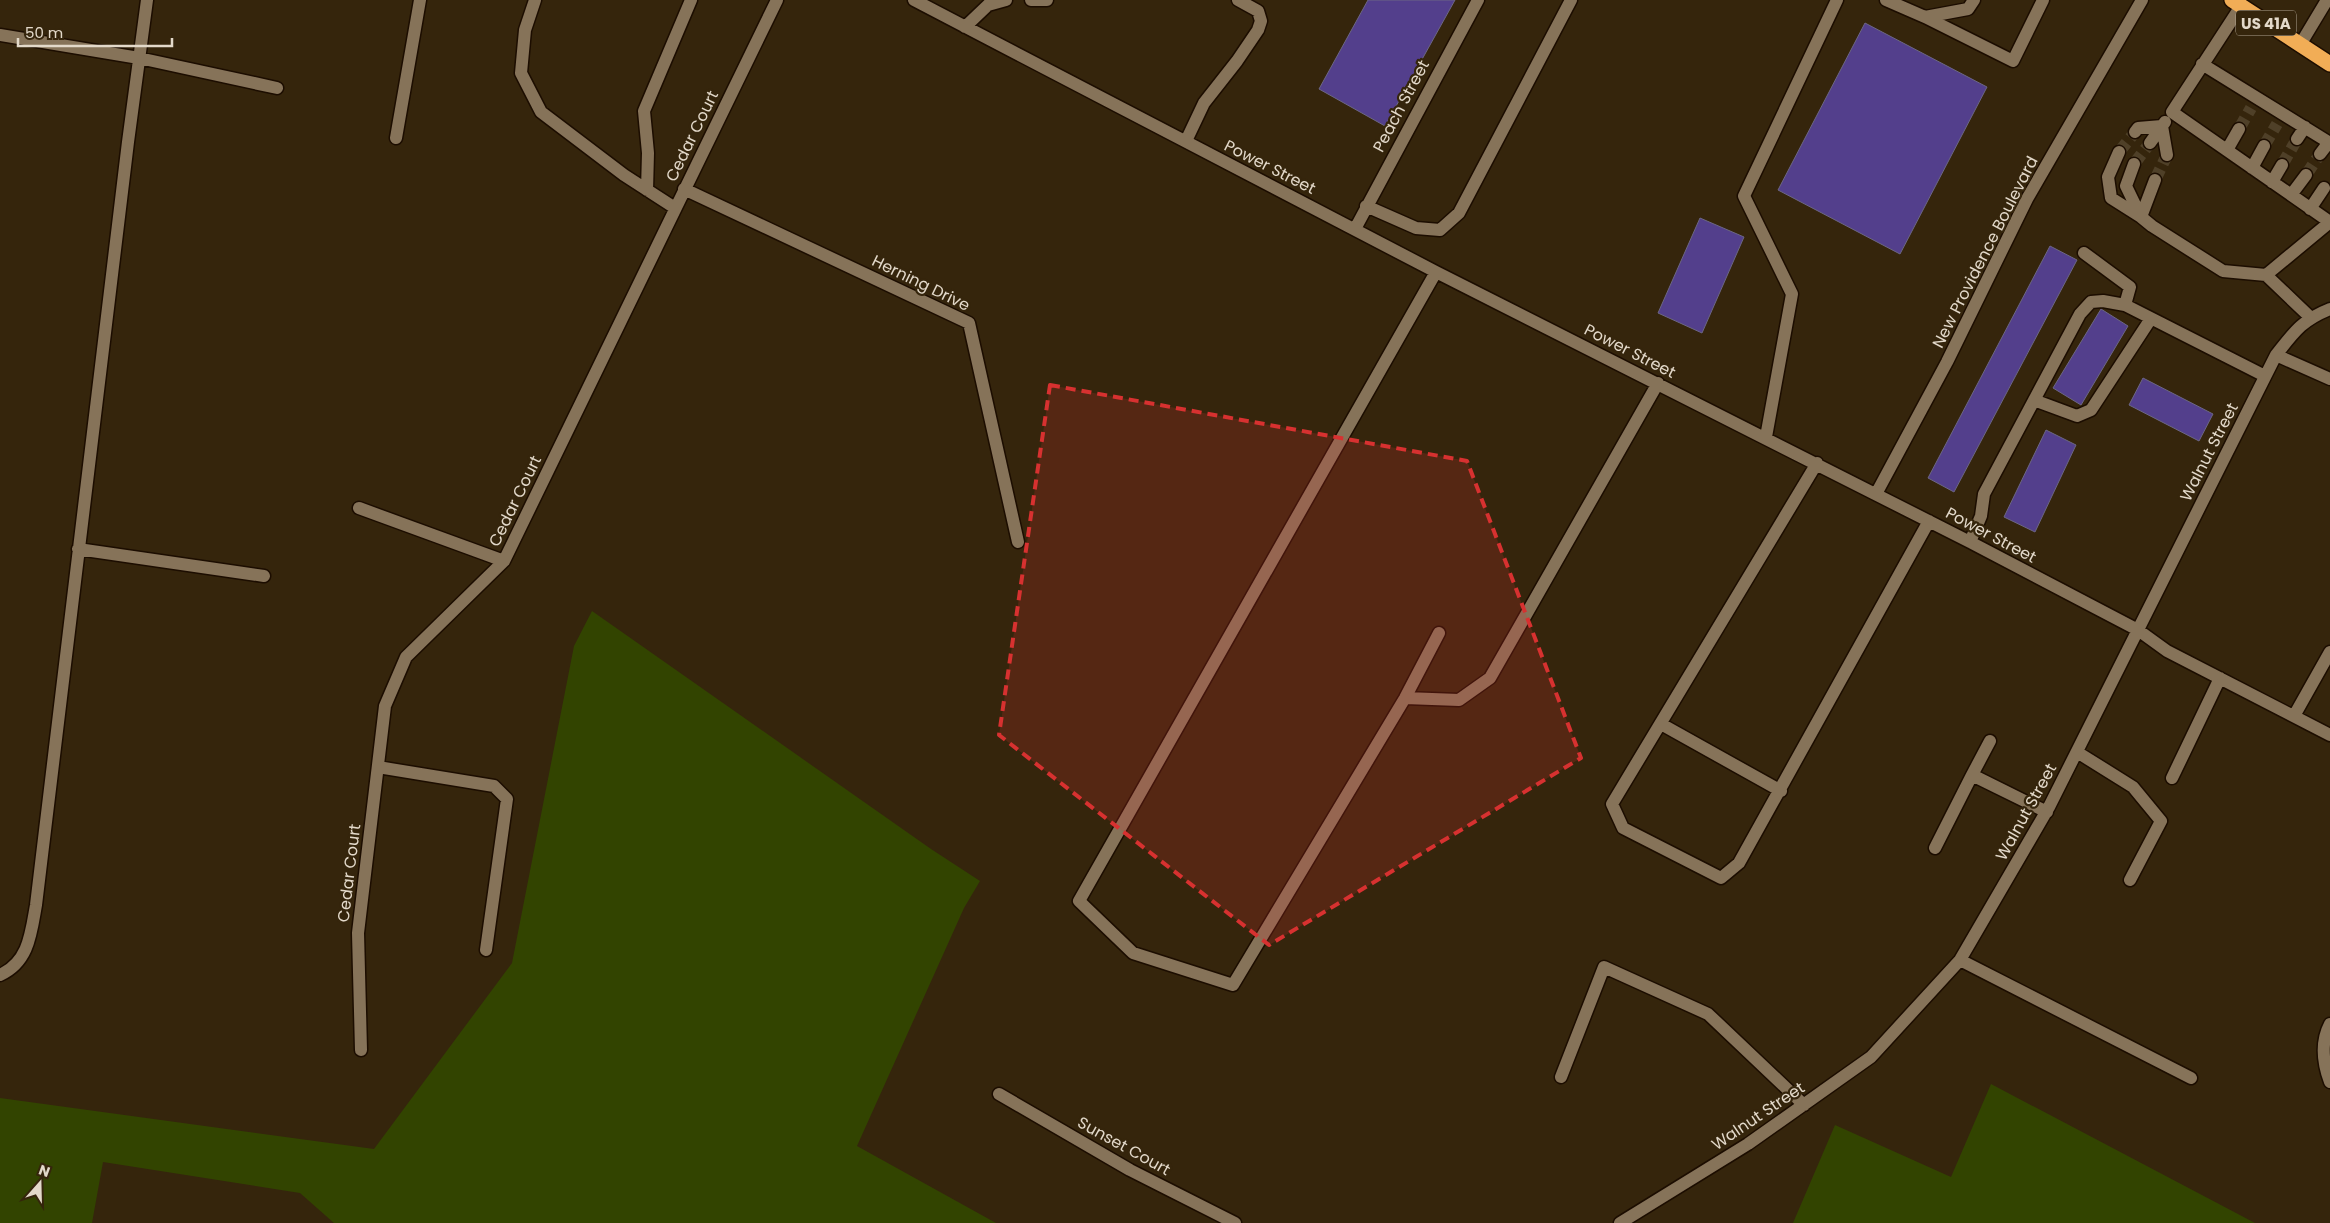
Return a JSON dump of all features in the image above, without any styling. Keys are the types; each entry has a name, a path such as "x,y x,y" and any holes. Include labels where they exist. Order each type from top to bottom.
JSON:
{"highway":[{"name":"US 41A","path":"2236,3 2330,64"}],"street":[{"path":"0,975 19,962 29,944 36,905 78,549 147,0"},
{"path":"396,138 420,0"},
{"path":"535,0 525,30 521,73 541,112 647,190 675,208"},
{"path":"647,190 648,153 644,111 691,0"},
{"name":"Cedar Court","path":"361,1050 358,933 385,706 406,658 504,561 777,0"},
{"name":"Power Street","path":"914,0 1436,272 1970,542 2138,630 2167,650 2330,735"},
{"path":"965,27 988,5 1006,0"},
{"path":"1031,0 1047,0"},
{"path":"1186,141 1204,103 1238,61 1258,30 1261,21 1258,12 1238,0"},
{"name":"Peach Street","path":"1355,229 1478,0"},
{"path":"1366,206 1416,228 1424,229 1440,230 1459,213 1571,0"},
{"path":"1766,438 1792,294 1744,196 1837,0"},
{"path":"1886,0 2014,61 2043,0"},
{"path":"1925,17 1968,9 1974,0"},
{"name":"New Providence Boulevard","path":"1876,494 1947,362 2027,199 2142,0"},
{"path":"2300,45 2327,0"},
{"path":"2150,144 2202,64 2236,3"},
{"path":"0,36 139,58 277,88"},
{"path":"2202,64 2254,103 2280,119 2305,127 2329,142 2320,154"},
{"path":"2172,112 2330,222 2266,275"},
{"path":"2135,132 2138,128 2162,126"},
{"path":"2162,126 2167,155"},
{"path":"2297,139 2305,127"},
{"path":"2227,150 2239,130"},
{"path":"2252,168 2264,146"},
{"path":"2119,152 2108,176 2111,198 2223,271 2266,275 2310,317"},
{"path":"2134,164 2126,186 2141,217"},
{"path":"2272,182 2282,164"},
{"path":"2291,195 2306,174"},
{"path":"2141,217 2155,180"},
{"path":"2310,209 2324,188"},
{"name":"Herning Drive","path":"684,189 969,323 1018,542"},
{"path":"2084,253 2130,286 2124,305"},
{"path":"1436,272 1079,901 1133,954 1233,985 1405,698 1439,633"},
{"path":"1970,542 1981,516 1984,494 2080,314 2091,302 2103,301 2124,305 2150,320 2265,376"},
{"name":"Walnut Street","path":"1620,1223 1748,1144 1872,1057 1960,960 2047,812 2276,355 2293,333 2310,317 2330,309"},
{"path":"2034,400 2077,416 2091,410 2150,320"},
{"path":"2276,355 2330,379"},
{"path":"1405,698 1459,700 1490,678 1658,384"},
{"path":"1817,463 1612,804 1623,828 1721,878 1740,863 1929,521"},
{"path":"359,508 504,561"},
{"path":"78,549 264,576"},
{"path":"2294,716 2330,652"},
{"path":"2172,778 2220,678"},
{"path":"1661,724 1780,790"},
{"path":"1935,848 1990,742"},
{"path":"2077,752 2133,787 2161,821 2130,880"},
{"path":"378,767 494,786 507,800 486,950"},
{"path":"1972,776 2047,812"},
{"path":"1960,960 2191,1078"},
{"path":"1561,1077 1604,967 1708,1014 1804,1105"},
{"path":"2330,1024 2324,1035 2324,1067 2330,1082"},
{"name":"Sunset Court","path":"999,1094 1130,1170 1235,1223"}],"highlighted area":[{"path":"1050,385 1467,461 1581,758 1269,945 999,735"}],"green space":[{"path":"592,611 931,849 980,881 964,908 857,1146 996,1223 334,1223 300,1193 103,1162 92,1223 0,1223 0,1098 374,1149 512,963 574,646"},
{"path":"1991,1084 2255,1223 1793,1223 1835,1125 1951,1177"}],"building":[{"path":"1368,0 1455,0 1385,126 1319,89"},
{"path":"1865,23 1987,87 1900,254 1778,190"},
{"path":"1700,218 1744,237 1702,333 1658,313"},
{"path":"2050,246 2077,260 1954,492 1928,478"},
{"path":"2101,309 2128,326 2081,405 2053,388"},
{"path":"2143,378 2213,414 2199,441 2129,405"},
{"path":"2046,430 2076,445 2035,532 2004,517"}],"tunnel":[{"path":"2239,129 2251,108"},
{"path":"2264,146 2277,124"},
{"path":"2119,152 2135,132"},
{"path":"2282,165 2297,139"},
{"path":"2134,164 2150,143"},
{"path":"2306,175 2320,154"},
{"path":"2155,180 2167,155"}]}
